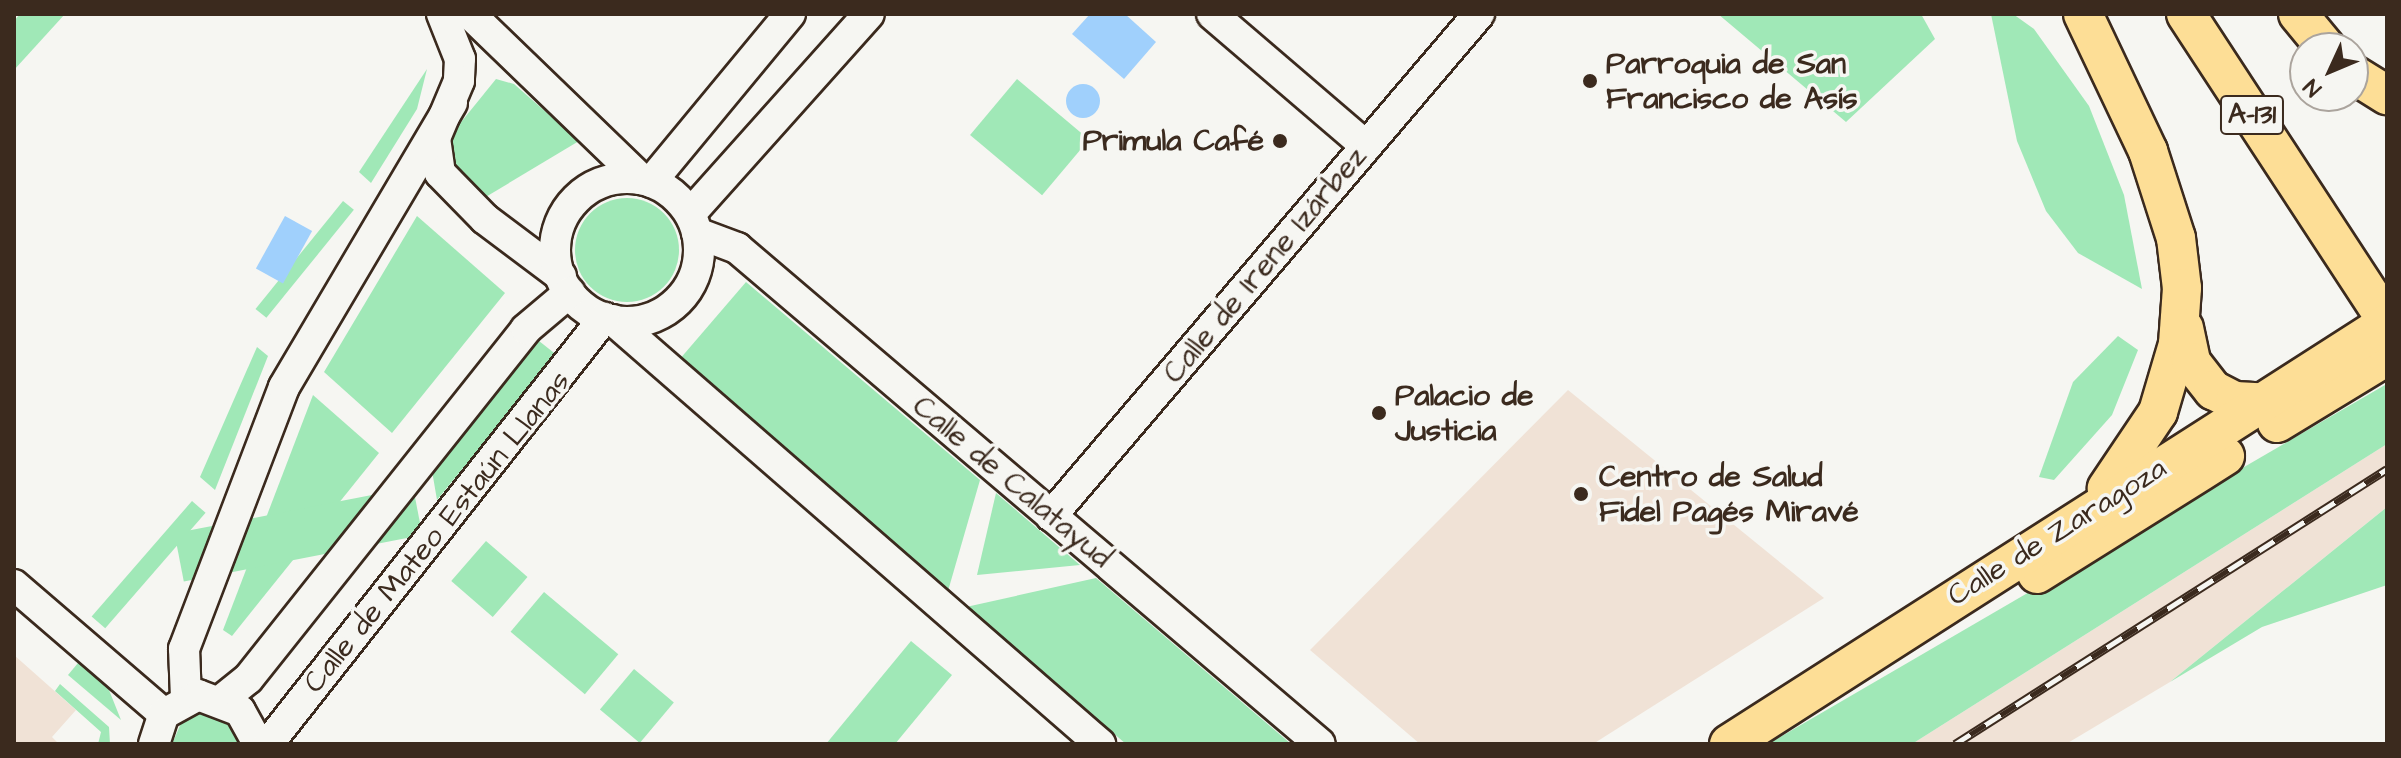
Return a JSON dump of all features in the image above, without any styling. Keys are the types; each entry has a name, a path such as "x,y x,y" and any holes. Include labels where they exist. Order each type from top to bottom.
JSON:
{"main road":[{"path":"2083,14 2167,204 2180,263 2182,316 2191,362 2204,382 2257,405 2301,394"},
{"name":"A-131","path":"2186,14 2387,322"},
{"path":"2298,14 2313,32"},
{"path":"2369,84 2387,95"},
{"path":"2088,511 2158,412 2182,316"},
{"name":"Calle de Zaragoza","path":"1732,744 2088,511 2387,322"},
{"path":"2156,500 2212,452 2387,340"},
{"name":"Calle de Zaragoza","path":"1732,744 1952,625 2387,356"}],"street":[{"path":"442,14 460,59 452,103 434,149 453,191 609,319 1100,744"},
{"path":"470,14 694,224"},
{"path":"565,284 556,238 572,203 603,182 646,181 790,14"},
{"path":"609,319 654,316 679,299 695,274 694,224 869,14"},
{"path":"1212,14 1366,146"},
{"name":"Calle de Irene Izárbez","path":"1051,516 1479,14"},
{"path":"154,744 175,706 184,649 272,415 311,332 452,103"},
{"path":"392,200 414,185 453,191"},
{"name":"Calle de Calatayud","path":"694,224 737,248 1320,744"},
{"name":"Calle de Mateo Estaún Llanas","path":"223,699 248,679 565,284"},
{"name":"Calle de Mateo Estaún Llanas","path":"268,744 609,319"},
{"path":"14,585 175,706 223,699 248,721 258,744"}],"shaded area":[{"name":"Centro de Salud Fidel Pagés Miravé","path":"1568,390 1824,598 1593,744 1420,744 1310,650"},
{"path":"2387,444 2387,507 2170,682 2066,744 1912,744"},
{"path":"14,655 76,710 52,737 59,744 14,744"}],"green space":[{"path":"20,14 65,14 14,70 14,21"},
{"path":"1718,14 1921,14 1935,39 1846,122"},
{"path":"1991,14 2013,14 2034,29 2089,106 2124,195 2142,289 2078,253 2046,211 2017,141"},
{"path":"427,69 417,109 371,183 359,172"},
{"path":"496,79 514,84 579,141 484,198 448,166 449,137"},
{"path":"1017,79 1089,139 1042,195 970,135"},
{"path":"627,198 647,202 664,213 675,230 679,250 675,270 664,287 647,298 627,302 607,298 590,287 579,270 575,250 579,230 590,213 607,202"},
{"path":"343,201 354,210 266,318 256,309"},
{"path":"417,216 505,293 392,433 324,372"},
{"path":"746,282 980,480 948,591 679,360"},
{"path":"2118,336 2138,350 2112,415 2054,480 2039,477 2073,382"},
{"path":"534,337 563,360 471,474 463,468 437,500 431,465"},
{"path":"257,347 268,356 215,490 200,477"},
{"path":"2385,385 2387,444 1912,744 1768,744"},
{"path":"313,395 379,453 232,636 223,630"},
{"path":"413,487 422,535 184,581 174,533"},
{"path":"996,493 1080,565 977,575"},
{"path":"192,501 206,513 105,628 92,616"},
{"path":"2387,507 2387,585 2262,627 2170,682"},
{"path":"486,541 528,577 493,617 451,581"},
{"path":"1096,578 1291,744 1126,744 966,607"},
{"path":"544,592 618,654 585,694 511,632"},
{"path":"911,641 952,675 895,744 826,744"},
{"path":"83,657 105,680 121,720 68,675"},
{"path":"634,669 674,702 640,743 600,710"},
{"path":"60,684 109,727 110,744 98,744 101,732 55,691"},
{"path":"200,713 229,725 239,744 172,744 182,721"}],"water":[{"path":"1090,14 1125,14 1156,42 1124,79 1072,34"},
{"path":"1083,84 1095,89 1100,101 1095,113 1083,118 1071,113 1066,101 1071,89"},
{"path":"285,216 312,231 283,284 256,268"}],"railway":[{"path":"1955,744 2387,469"}],"place":[{"name":"Parroquia de San Francisco de Asís","path":"1590,81"},
{"name":"Primula Café","path":"1280,141"},
{"name":"Palacio de Justicia","path":"1379,413"},
{"name":"Centro de Salud Fidel Pagés Miravé","path":"1581,494"}]}
